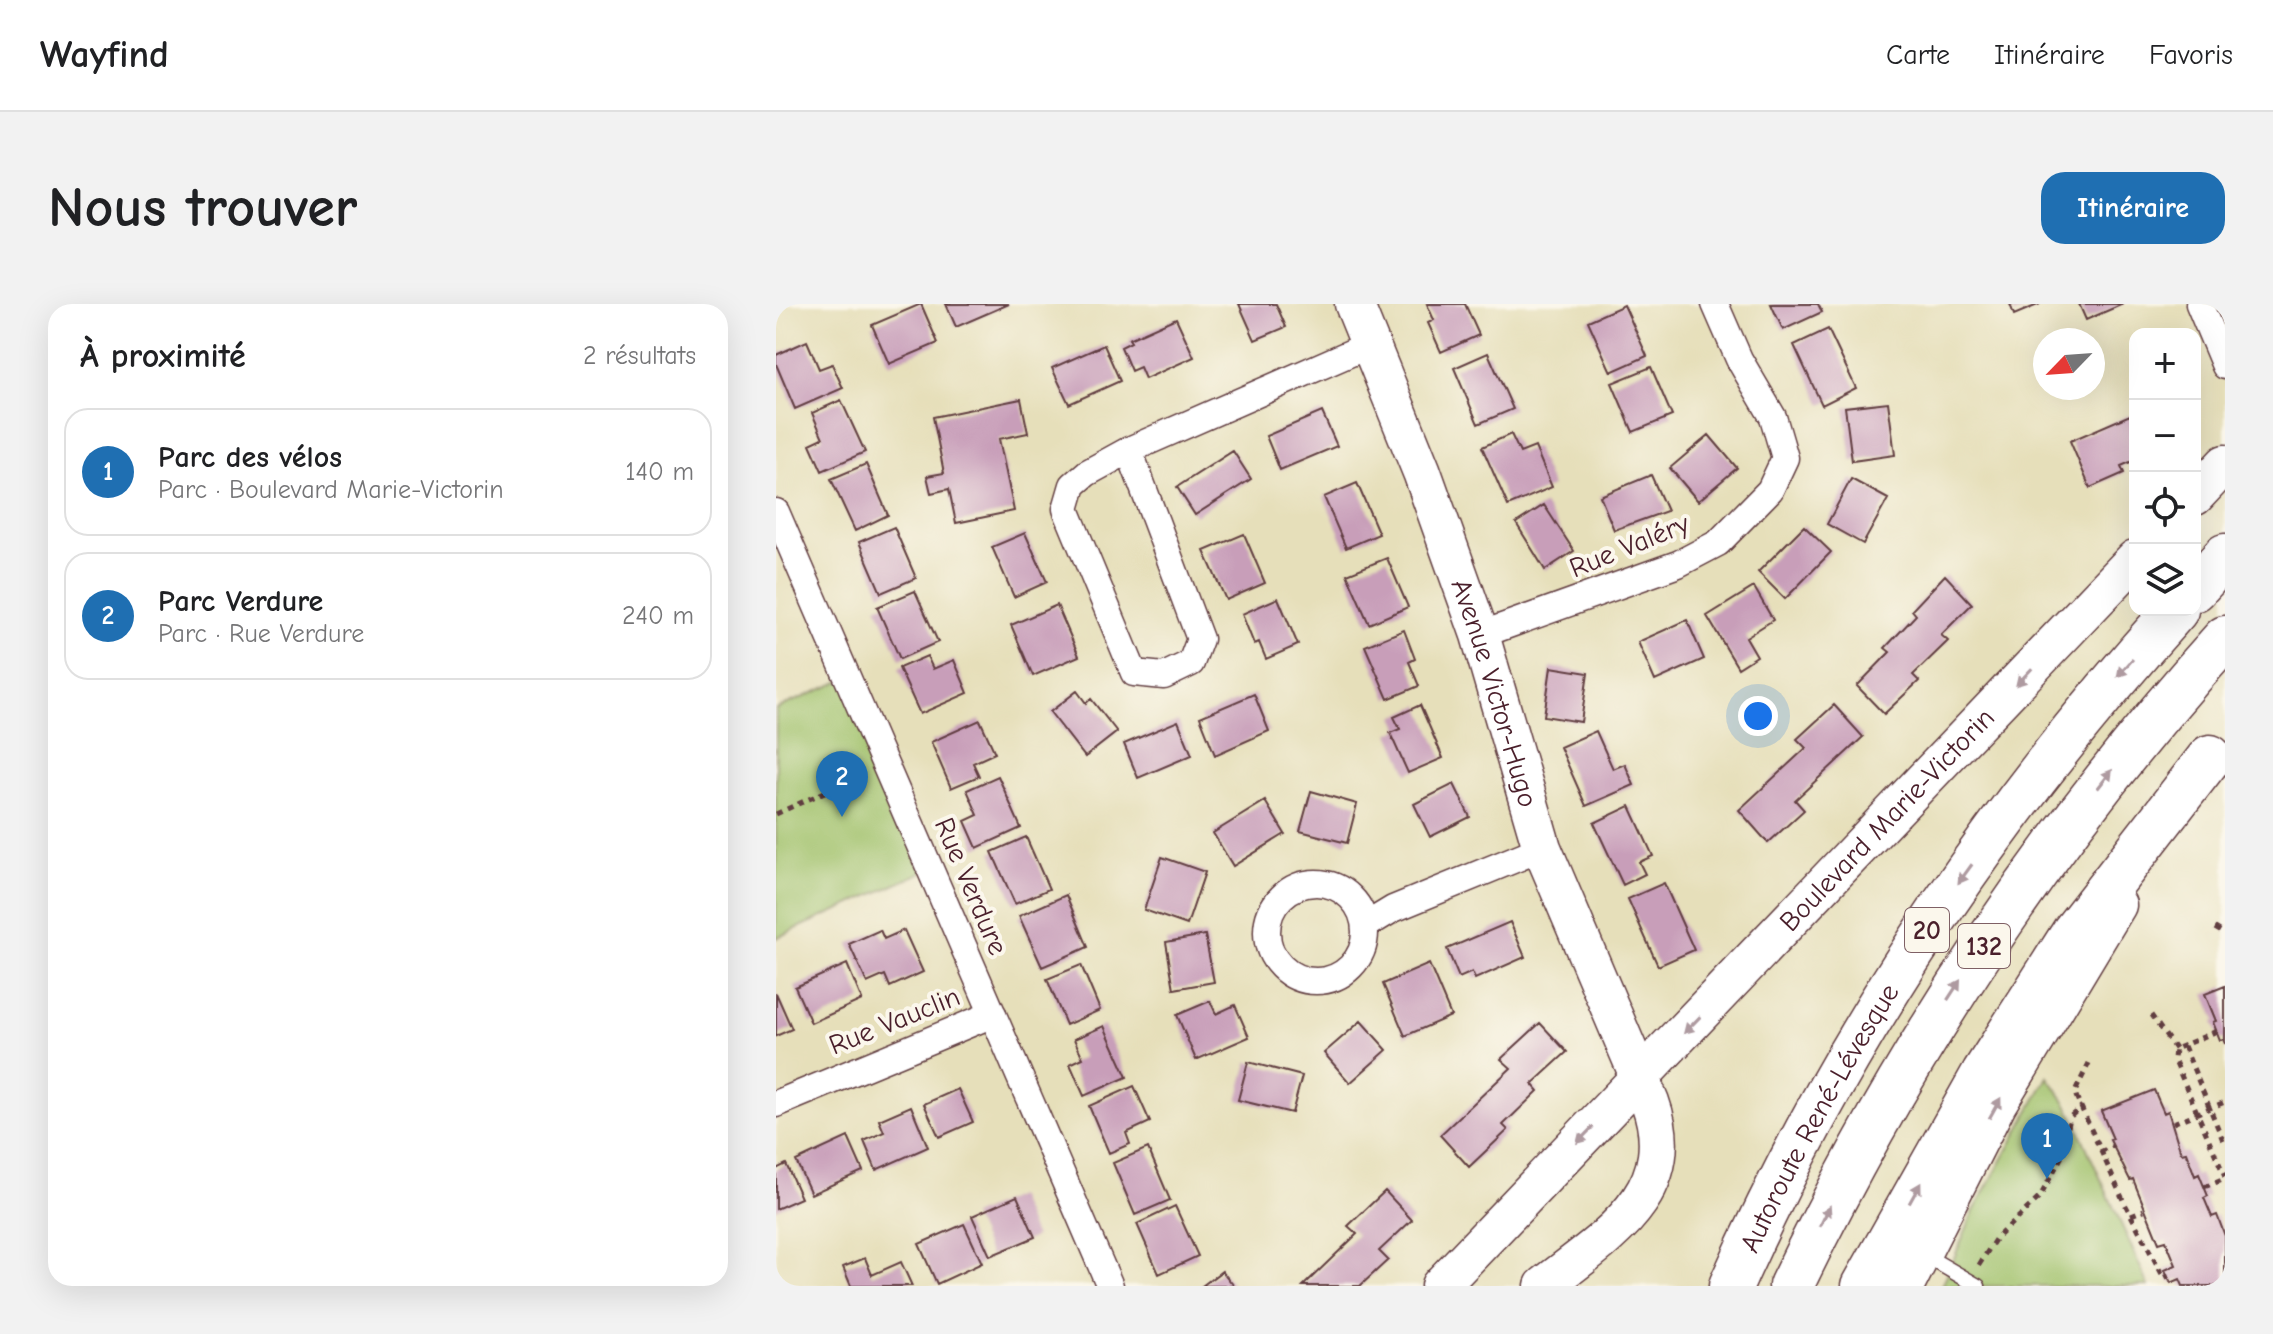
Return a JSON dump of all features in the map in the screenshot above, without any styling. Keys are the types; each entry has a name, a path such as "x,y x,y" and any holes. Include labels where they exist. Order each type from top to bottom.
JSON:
{"highway":[{"path":"2201,582 2225,556"},
{"name":"Autoroute René-Lévesque","path":"1731,1286 1817,1113 1938,913 2040,772 2171,616"},
{"name":"Autoroute René-Lévesque","path":"1791,1286 1831,1203 1880,1114 1992,933 2103,781 2225,638"},
{"path":"1864,1286 1984,1073 2074,932 2210,757"}],"street":[{"name":"Avenue Victor-Hugo","path":"1354,304 1422,472 1480,635 1542,848 1639,1078"},
{"name":"Rue Valéry","path":"1480,635 1678,564 1718,543 1770,490 1785,458 1773,417 1739,359 1715,304"},
{"path":"2199,304 2225,366"},
{"path":"1129,450 1200,639 1191,663 1164,676 1134,673 1066,509 1073,485 1087,473 1129,450 1371,344"},
{"path":"2201,490 2225,464"},
{"name":"Rue Verdure","path":"779,527 993,1014 1102,1284"},
{"name":"Boulevard Marie-Victorin","path":"1440,1286 2129,565"},
{"path":"1913,1269 2013,1078 2065,988 2210,757"},
{"path":"1365,926 1393,909 1542,848"},
{"name":"Rue Vauclin","path":"776,1104 993,1014"},
{"path":"1544,1286 1631,1215 1650,1183 1656,1160 1658,1127 1639,1078"}],"lane":[{"path":"1913,1269 1974,1283"}],"path":[{"path":"776,814 863,775"},
{"path":"2215,928 2225,934"},
{"path":"2151,1015 2175,1049 2174,1059 2225,1178 2204,1187"},
{"path":"2175,1049 2217,1031"},
{"path":"2184,1046 2225,1145"},
{"path":"2089,1063 2075,1092 2131,1215 2164,1278 2168,1276"},
{"path":"2173,1123 2225,1102"},
{"path":"1974,1283 1996,1238 2040,1197 2065,1147 2070,1117 2082,1106"},
{"path":"2100,1152 2113,1146"},
{"path":"2131,1215 2144,1210"}],"green space":[{"path":"848,678 930,869 776,938 776,709"},
{"path":"2048,1077 2067,1104 2149,1286 1942,1286 1974,1211"}],"building":[{"path":"921,304 938,343 889,364 872,325"},
{"path":"946,304 1009,304 956,327"},
{"path":"1239,304 1276,304 1286,327 1255,340"},
{"path":"1427,304 1465,304 1479,335 1441,352 1428,323 1434,320"},
{"path":"1771,304 1818,304 1822,312 1783,330"},
{"path":"2010,304 2040,304 2014,315"},
{"path":"2079,304 2123,304 2086,320"},
{"path":"1624,305 1647,356 1611,372 1588,321"},
{"path":"1176,318 1194,357 1145,379 1140,367 1131,371 1121,347 1131,342 1129,339"},
{"path":"1828,329 1856,388 1822,405 1794,345"},
{"path":"807,341 819,369 832,364 843,388 795,409 776,364 776,355"},
{"path":"1104,345 1120,381 1069,404 1052,368"},
{"path":"1488,353 1513,409 1478,424 1454,368"},
{"path":"1651,367 1672,416 1633,432 1612,383"},
{"path":"1021,399 1028,433 999,439 1014,511 956,523 949,489 931,493 927,476 944,473 933,417"},
{"path":"841,400 865,452 822,471 810,444 823,438 812,413"},
{"path":"1888,402 1895,455 1852,461 1845,407"},
{"path":"1322,412 1337,446 1280,470 1266,436"},
{"path":"2129,415 2129,463 2121,466 2124,473 2090,488 2070,441"},
{"path":"1511,434 1520,453 1535,447 1552,487 1508,506 1482,447"},
{"path":"1709,435 1737,468 1698,501 1670,468"},
{"path":"1233,451 1251,479 1195,515 1177,487"},
{"path":"866,464 888,515 855,531 831,479"},
{"path":"1651,475 1667,511 1614,530 1600,496"},
{"path":"1851,479 1888,499 1863,544 1827,524"},
{"path":"1357,483 1379,534 1346,548 1324,497"},
{"path":"1544,505 1574,551 1545,570 1516,523"},
{"path":"1804,526 1831,552 1785,599 1758,572"},
{"path":"894,527 916,578 881,593 859,542"},
{"path":"1025,533 1047,582 1014,597 992,547"},
{"path":"1244,534 1265,583 1226,600 1204,551"},
{"path":"1387,558 1408,607 1369,624 1347,574"},
{"path":"1945,575 1972,604 1941,635 1948,641 1913,675 1919,681 1884,714 1857,686 1890,652 1885,648 1916,615 1912,610"},
{"path":"1754,587 1773,620 1746,637 1757,656 1738,668 1707,616"},
{"path":"915,591 938,642 900,659 877,607"},
{"path":"1278,598 1298,645 1266,659 1259,642 1254,644 1242,614"},
{"path":"1057,605 1079,656 1033,676 1011,625"},
{"path":"1687,620 1704,659 1655,681 1638,642"},
{"path":"1404,630 1415,659 1409,662 1419,686 1388,699 1365,646"},
{"path":"927,656 933,669 954,660 968,693 920,714 899,668"},
{"path":"1551,667 1588,673 1581,722 1544,716"},
{"path":"1077,691 1086,703 1091,699 1117,732 1085,757 1050,712"},
{"path":"1254,694 1269,731 1215,755 1200,717"},
{"path":"1420,705 1443,758 1408,773 1390,733 1400,729 1394,717"},
{"path":"1834,705 1863,737 1795,800 1804,810 1768,843 1739,810 1806,748 1797,739"},
{"path":"980,720 995,753 973,763 979,776 951,788 931,742"},
{"path":"1178,721 1192,755 1138,778 1124,744"},
{"path":"1596,731 1613,769 1625,764 1634,785 1586,806 1560,747"},
{"path":"998,776 1021,828 977,848 965,821 978,815 967,790"},
{"path":"1454,784 1470,817 1430,837 1414,804"},
{"path":"1311,791 1357,804 1347,843 1300,831"},
{"path":"1265,801 1285,834 1233,866 1213,833"},
{"path":"1630,806 1653,856 1639,862 1645,874 1623,885 1594,823"},
{"path":"1026,837 1049,889 1015,904 992,852"},
{"path":"1162,857 1205,872 1187,925 1144,910"},
{"path":"1664,883 1694,950 1658,966 1628,899"},
{"path":"1066,895 1088,947 1042,967 1019,916"},
{"path":"1510,922 1525,957 1475,979 1472,972 1459,978 1447,949"},
{"path":"880,930 884,939 904,930 923,972 890,987 885,975 867,983 849,944"},
{"path":"1205,935 1214,982 1174,989 1166,942"},
{"path":"847,964 862,1000 811,1023 795,987"},
{"path":"1429,964 1451,1016 1405,1036 1383,984"},
{"path":"1081,965 1100,1010 1066,1025 1047,979"},
{"path":"2225,986 2225,1044 2223,1039 2220,1040 2205,994"},
{"path":"776,993 792,1029 776,1036"},
{"path":"1210,1001 1216,1014 1235,1005 1249,1037 1196,1060 1177,1015"},
{"path":"1361,1021 1387,1050 1350,1083 1324,1053"},
{"path":"1540,1023 1567,1052 1532,1084 1538,1091 1503,1125 1508,1130 1469,1167 1440,1135 1511,1068 1501,1059"},
{"path":"1104,1026 1127,1077 1084,1096 1070,1064 1083,1058 1074,1039"},
{"path":"1248,1062 1302,1076 1292,1113 1238,1100"},
{"path":"1134,1086 1150,1122 1126,1133 1130,1144 1109,1153 1089,1106"},
{"path":"958,1089 973,1122 939,1137 924,1104"},
{"path":"2154,1090 2164,1113 2168,1111 2181,1153 2186,1152 2195,1176 2199,1174 2208,1196 2204,1198 2212,1217 2217,1215 2225,1236 2225,1286 2183,1286 2180,1279 2171,1283 2165,1270 2176,1265 2166,1241 2159,1243 2133,1179 2130,1180 2110,1140 2113,1139 2101,1111"},
{"path":"911,1106 928,1147 876,1170 864,1141 884,1132 879,1120"},
{"path":"848,1137 863,1171 811,1194 796,1161"},
{"path":"1148,1148 1170,1200 1135,1215 1113,1163"},
{"path":"786,1164 801,1198 776,1209 776,1169"},
{"path":"1385,1191 1412,1220 1379,1251 1388,1260 1360,1286 1303,1286 1357,1234 1348,1226"},
{"path":"1017,1196 1035,1237 990,1256 972,1216"},
{"path":"1175,1206 1198,1256 1159,1274 1137,1224"},
{"path":"964,1224 982,1263 937,1284 919,1244"},
{"path":"865,1258 872,1275 901,1262 912,1286 851,1286 843,1267"},
{"path":"1222,1271 1234,1286 1202,1286"}],"place":[{"name":"Parc Verdure","path":"842,817"},
{"name":"Parc des vélos","path":"2047,1179"}]}
